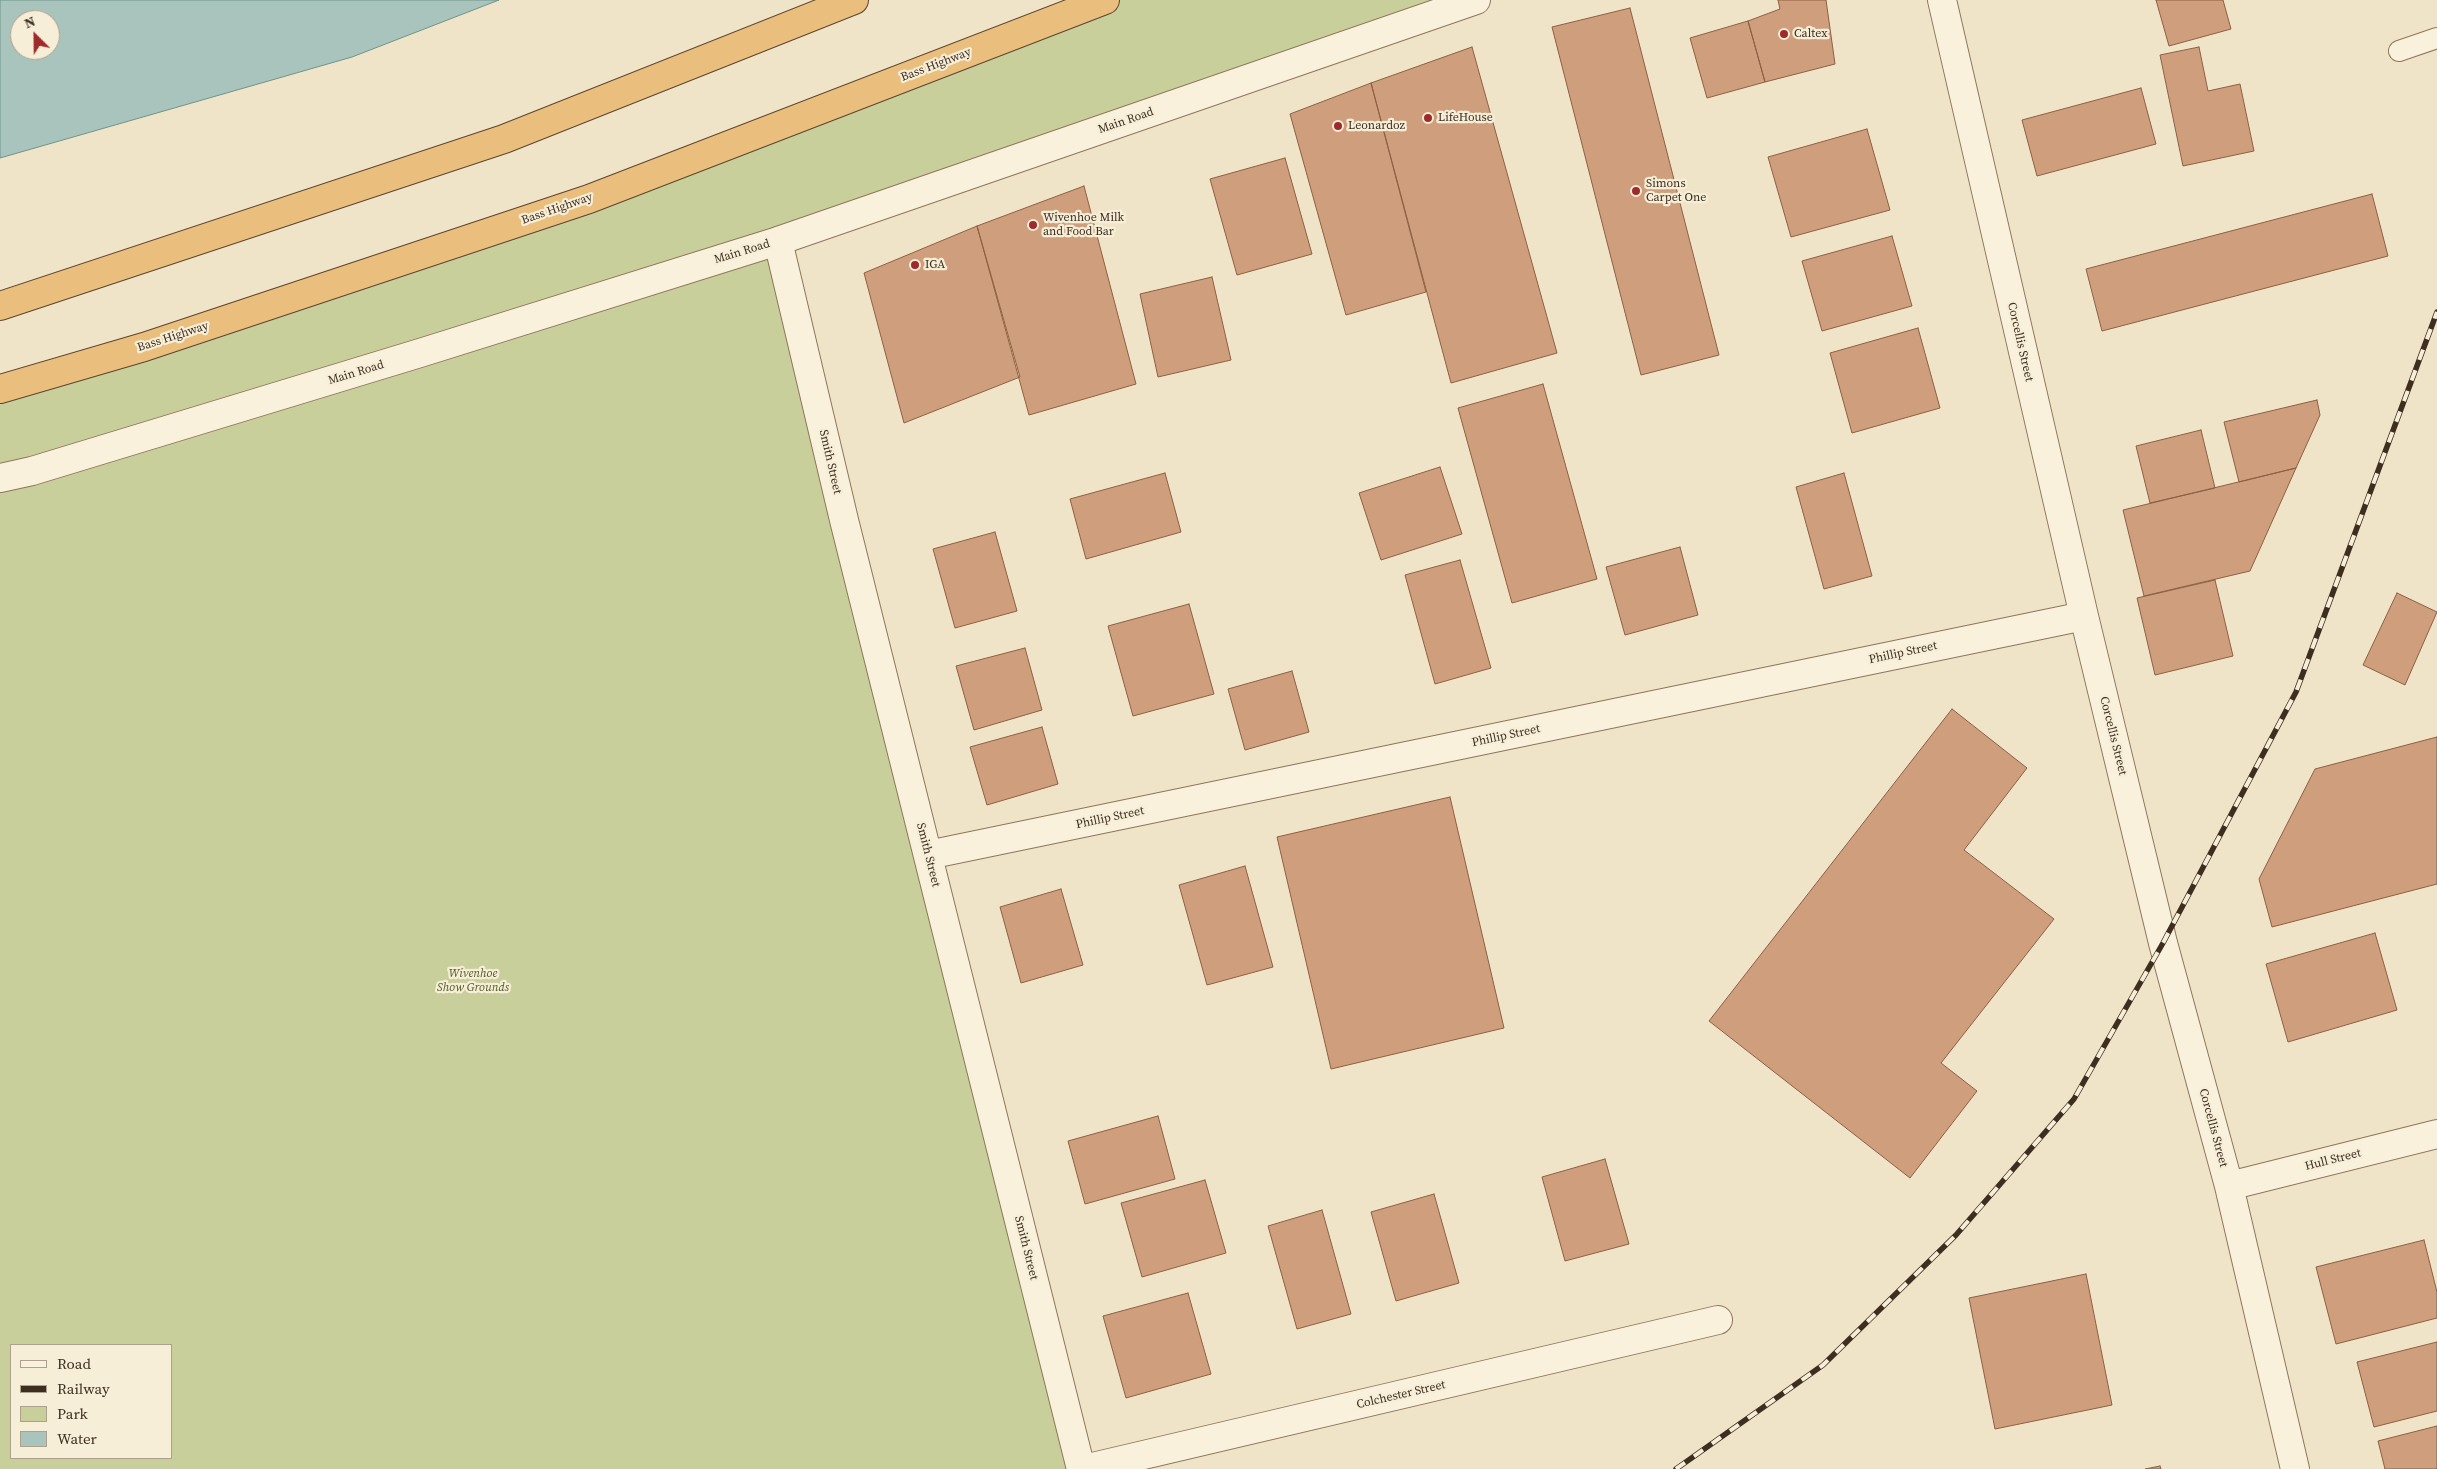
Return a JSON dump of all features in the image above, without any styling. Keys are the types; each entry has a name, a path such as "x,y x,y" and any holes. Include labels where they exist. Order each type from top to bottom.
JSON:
{"highway":[{"path":"0,306 504,139 854,0"},
{"name":"Bass Highway","path":"0,389 144,347 589,199 1105,0"}],"street":[{"name":"Main Road","path":"0,478 32,471 420,353 778,241 1476,0"},
{"name":"Corcellis Street","path":"1942,0 2084,616 2163,943 2229,1186 2295,1469"},
{"name":"Smith Street","path":"778,241 844,520 1082,1469"},
{"name":"Phillip Street","path":"928,854 2084,616"},
{"name":"Hull Street","path":"2229,1186 2437,1134"},
{"name":"Colchester Street","path":"1082,1469 1718,1320"}],"lane":[{"path":"2399,51 2437,38"}],"green space":[{"name":"Wivenhoe Show Grounds","path":"1105,0 1476,0 778,241 1081,1469 0,1469 0,389 144,347"}],"water":[{"path":"0,0 499,0 352,57 0,158"}],"building":[{"path":"1778,0 1826,0 1835,64 1765,82 1748,21 1780,9"},
{"path":"2156,0 2223,0 2231,29 2169,46"},
{"name":"Simons Carpet One","path":"1630,8 1719,355 1641,375 1552,27"},
{"path":"1748,21 1765,82 1707,98 1690,38"},
{"path":"1472,47 1557,353 1451,383 1371,83"},
{"path":"2199,47 2208,91 2240,84 2254,151 2183,166 2160,55"},
{"path":"1371,83 1426,292 1346,315 1290,114"},
{"path":"2141,88 2156,144 2037,176 2022,120"},
{"path":"1867,129 1890,210 1791,237 1768,157"},
{"path":"1285,158 1312,254 1237,275 1210,179"},
{"path":"1084,186 1136,384 1029,415 977,226"},
{"path":"2372,194 2388,256 2102,331 2086,269"},
{"path":"977,226 1020,377 904,423 864,273"},
{"path":"1892,236 1912,306 1822,331 1802,261"},
{"path":"1212,277 1231,360 1158,377 1140,294"},
{"path":"1918,328 1940,408 1852,433 1830,353"},
{"path":"1543,384 1597,579 1512,603 1458,408"},
{"path":"2317,400 2320,415 2296,468 2239,482 2224,422"},
{"path":"2201,430 2215,488 2150,503 2136,446"},
{"path":"1440,467 1462,534 1381,560 1359,493"},
{"path":"2296,468 2250,571 2144,596 2123,510"},
{"path":"1165,473 1181,532 1086,559 1070,499"},
{"path":"1844,473 1872,576 1824,589 1796,487"},
{"path":"995,532 1017,611 955,628 933,549"},
{"path":"1680,547 1698,615 1625,635 1606,567"},
{"path":"1460,560 1491,668 1435,684 1405,575"},
{"path":"2215,580 2233,656 2155,675 2137,598"},
{"path":"2397,593 2437,612 2405,685 2363,665"},
{"path":"1189,604 1214,694 1133,716 1108,626"},
{"path":"1025,648 1042,710 974,730 956,666"},
{"path":"1292,671 1309,732 1245,750 1228,689"},
{"path":"1952,709 2027,768 1964,850 2054,919 1941,1063 1977,1091 1910,1178 1709,1021"},
{"path":"1042,727 1058,784 987,805 970,747"},
{"path":"2437,737 2437,884 2272,927 2259,879 2315,769"},
{"path":"1450,797 1504,1028 1331,1069 1277,837"},
{"path":"1245,866 1273,967 1207,985 1179,885"},
{"path":"1061,889 1083,965 1021,983 1000,907"},
{"path":"2375,933 2397,1010 2288,1042 2266,964"},
{"path":"1158,1116 1175,1179 1085,1204 1068,1141"},
{"path":"1605,1159 1629,1244 1565,1261 1542,1177"},
{"path":"1205,1180 1226,1253 1142,1277 1121,1203"},
{"path":"1434,1194 1459,1283 1396,1301 1371,1212"},
{"path":"1322,1210 1351,1314 1297,1329 1268,1226"},
{"path":"2424,1240 2437,1292 2437,1318 2336,1344 2316,1267"},
{"path":"2086,1274 2112,1405 1995,1429 1969,1298"},
{"path":"1188,1293 1211,1374 1126,1398 1103,1316"},
{"path":"2437,1342 2437,1411 2374,1427 2357,1362"},
{"path":"2437,1426 2437,1469 2385,1469 2378,1441"},
{"path":"2160,1466 2161,1469 2145,1469"}],"railway":[{"path":"1676,1469 1823,1365 1956,1235 2074,1099 2163,943 2296,692 2437,312"}],"place":[{"name":"Caltex","path":"1784,34"},
{"name":"LifeHouse","path":"1428,118"},
{"name":"Leonardoz","path":"1338,126"},
{"name":"Simons Carpet One","path":"1636,191"},
{"name":"Wivenhoe Milk and Food Bar","path":"1033,225"},
{"name":"IGA","path":"915,265"}]}
